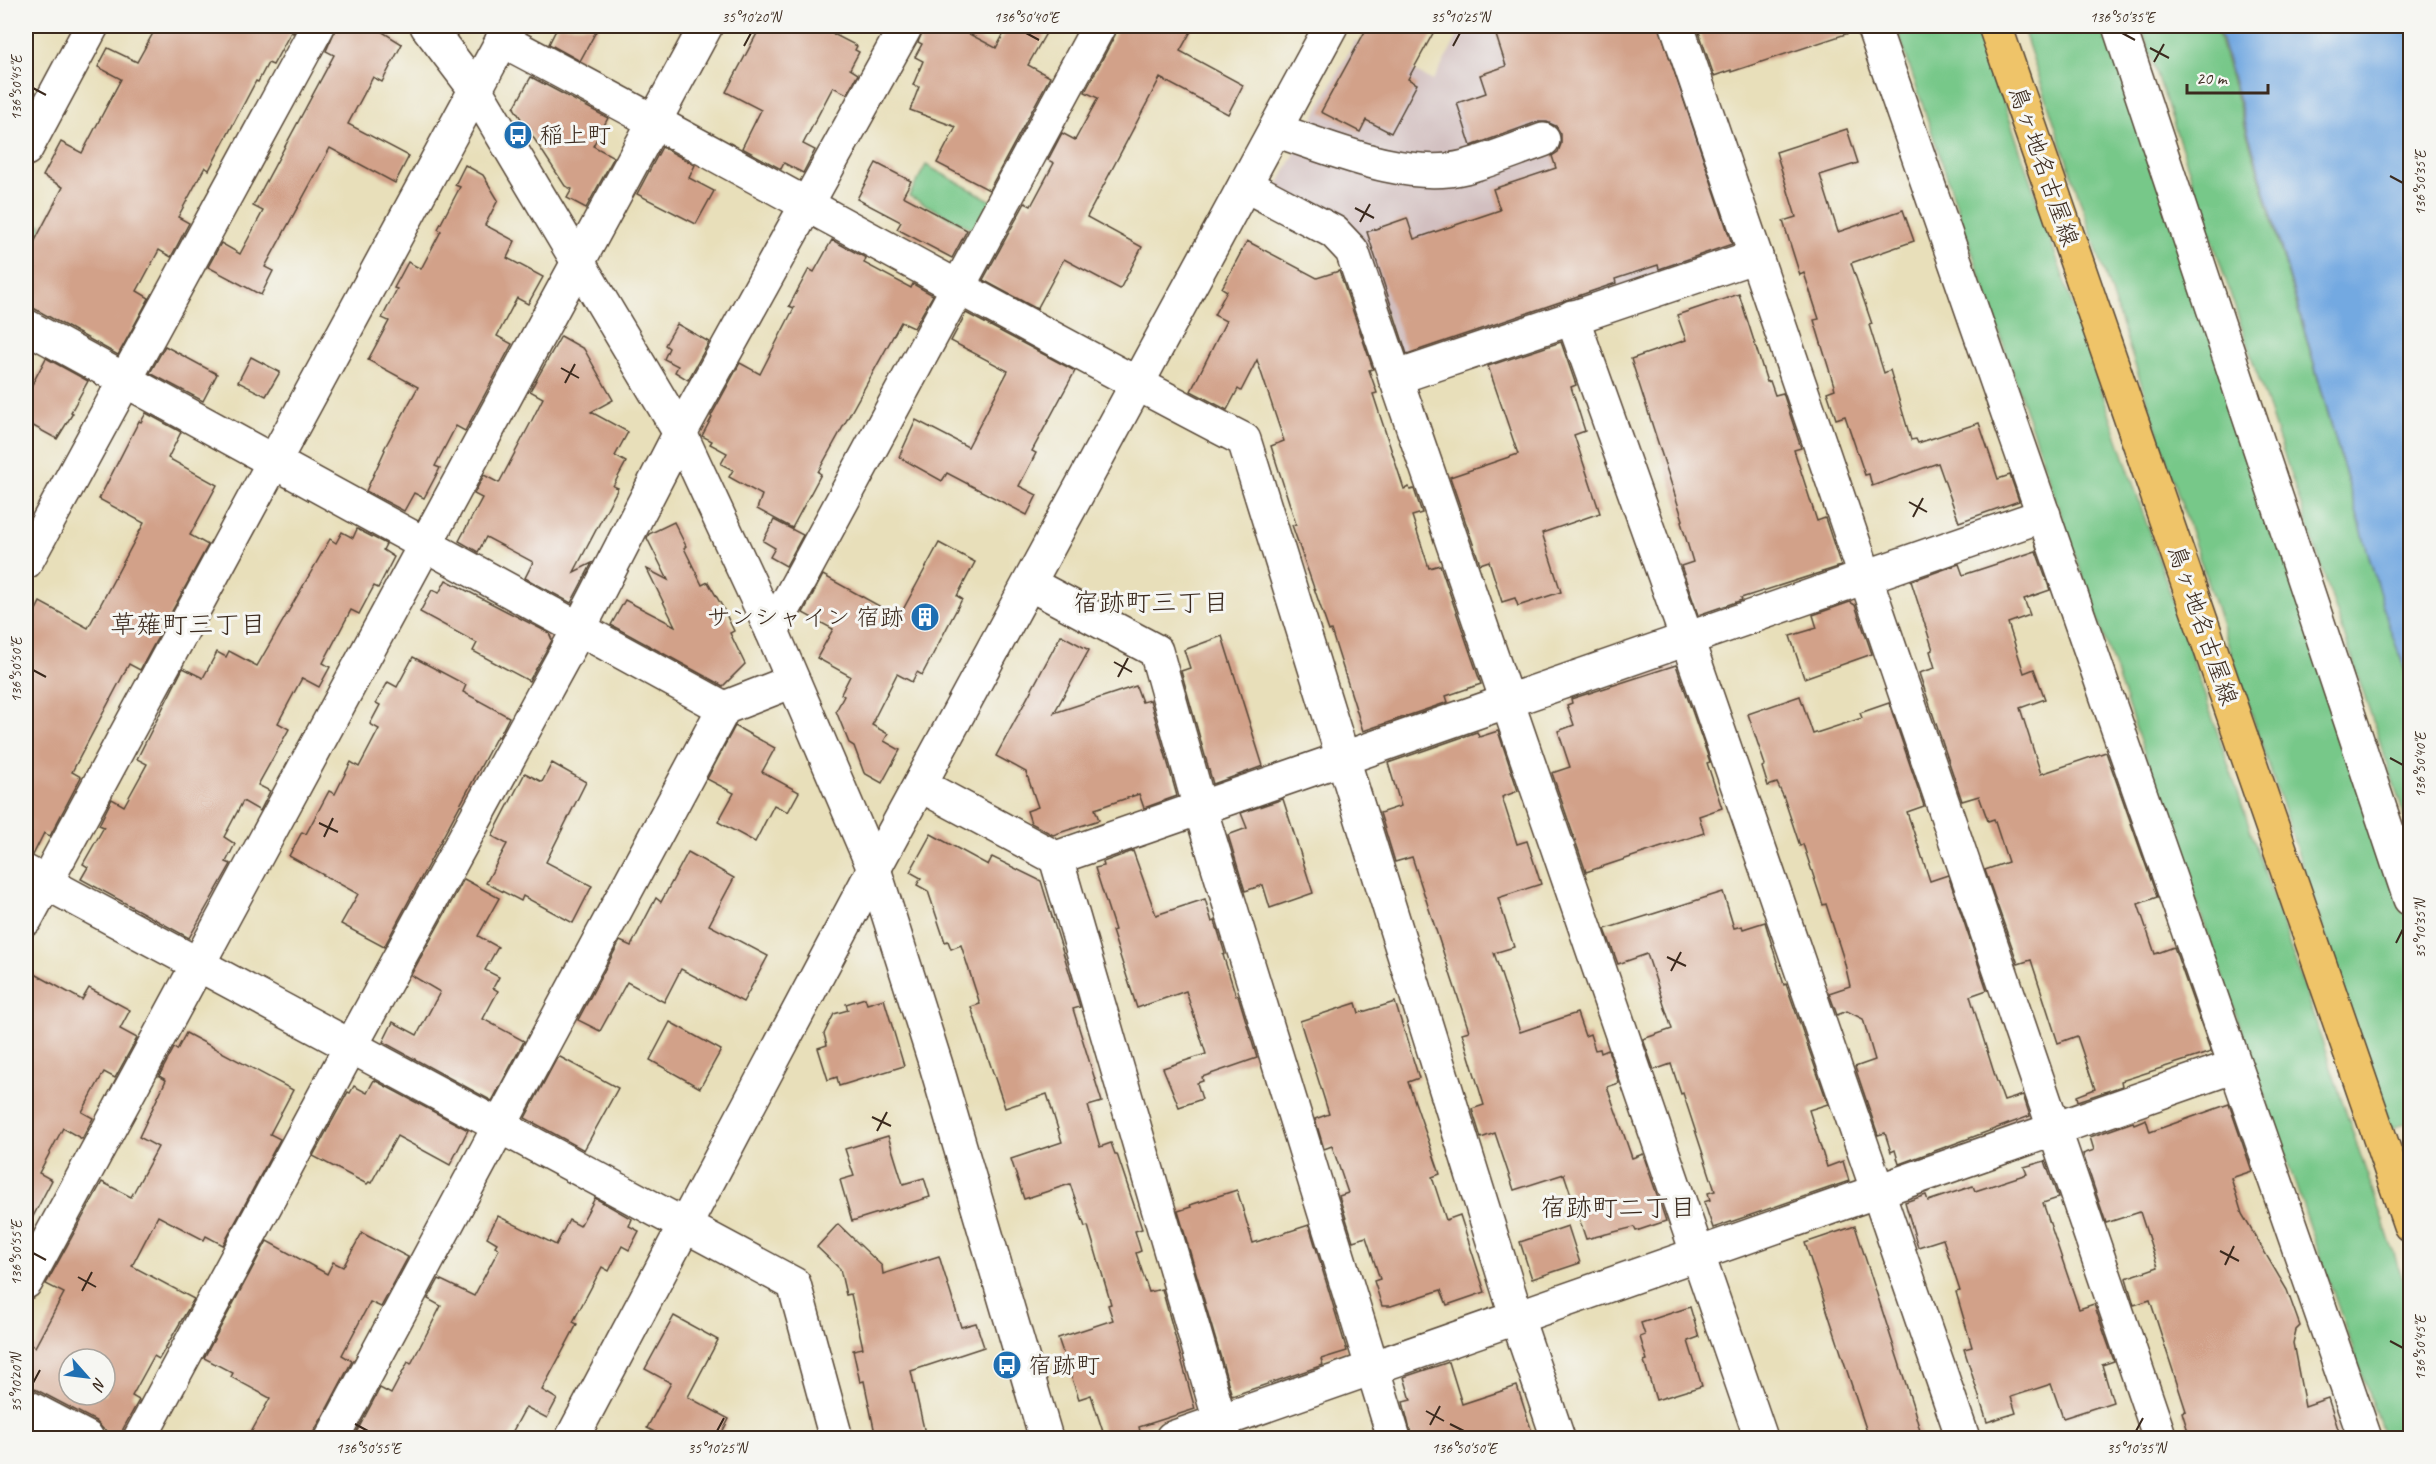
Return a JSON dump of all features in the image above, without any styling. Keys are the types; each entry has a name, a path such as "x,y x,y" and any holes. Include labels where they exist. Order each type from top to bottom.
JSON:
{"main road":[{"name":"鳥ヶ地名古屋線","path":"1995,26 2410,1225"}],"street":[{"path":"26,149 92,26"},
{"path":"26,562 318,26"},
{"path":"428,26 475,89 680,434 772,631 874,869 936,1065 1046,1438"},
{"path":"26,1282 706,26"},
{"path":"140,1438 579,629 680,434 906,26"},
{"path":"772,631 1099,26"},
{"path":"572,1438 874,869 1331,26"},
{"path":"1677,26 2160,1438"},
{"path":"1874,26 2365,1438"},
{"path":"2119,26 2410,899"},
{"path":"26,919 35,877 274,462 506,33 655,120 807,204 1138,385 1244,440 1517,1318 1558,1438"},
{"path":"1275,129 1382,165 1414,170 1464,167 1543,140"},
{"path":"1245,185 1334,232 1352,251 1761,1438"},
{"path":"1395,378 1756,256"},
{"path":"1572,318 1687,639 1963,1438"},
{"path":"26,326 724,708"},
{"path":"1056,858 2044,515"},
{"path":"1030,584 1156,651 1200,808 1394,1438"},
{"path":"332,1438 724,708 793,681"},
{"path":"920,785 1056,858 1223,1430"},
{"path":"35,877 794,1284 836,1438"},
{"path":"1172,1438 1223,1430 1373,1368 2235,1066"},
{"path":"26,1406 87,1438"}],"shaded area":[{"path":"1464,26 1664,26 1738,237 1730,251 1402,363 1363,246 1277,187 1355,40 1433,81"}],"green space":[{"path":"1896,26 1978,26 2410,1301 2410,1438 2384,1438 2059,509"},
{"path":"2022,26 2113,26 2410,918 2410,1121 2390,1129"},
{"path":"2141,26 2216,26 2389,626 2410,685 2410,832"},
{"path":"926,165 992,201 976,231 909,196"},
{"path":"26,217 94,254 81,278 26,248"}],"water":[{"path":"2218,26 2410,26 2410,683 2389,626"}],"building":[{"path":"157,26 297,26 293,33 291,32 273,65 268,63 258,82 256,81 209,170 205,167 178,217 189,223 171,257 159,250 137,291 149,298 118,355 26,304 26,258 63,187 43,176 61,142 82,153 121,79 98,67 108,48 137,62"},
{"path":"337,26 373,26 402,44 382,82 373,77 348,124 409,156 395,183 330,148 265,267 273,271 261,295 208,267 221,243 240,254 263,211 253,206 334,55 326,51"},
{"path":"558,26 599,26 580,61 549,44"},
{"path":"761,26 818,26 857,46 855,50 859,52 850,69 858,74 847,94 833,87 803,144 815,150 803,173 784,163 781,169 742,148 761,110 726,92"},
{"path":"925,26 954,26 996,48 1008,26 1050,26 1028,65 1050,77 989,190 937,163 956,127 910,110 919,87 913,85 923,61 915,57 922,44 918,42"},
{"path":"1118,26 1194,26 1180,51 1243,85 1228,114 1160,78 1087,217 1142,247 1120,289 1064,259 1037,309 983,280 1025,203 1031,206 1054,163 1048,160 1062,133 1075,140 1098,98 1085,92"},
{"path":"1368,26 1437,26 1408,79 1417,84 1391,133 1366,120 1360,132 1321,112"},
{"path":"1493,26 1659,26 1732,244 1659,269 1658,265 1615,279 1616,283 1407,354 1367,232 1407,218 1414,239 1500,210 1493,189 1556,168 1552,156 1558,152 1561,134 1556,126 1547,122 1537,122 1471,146 1457,103 1486,93 1480,75 1506,66"},
{"path":"1697,26 1855,26 1855,31 1714,76"},
{"path":"531,77 608,118 593,146 614,157 586,208 567,198 572,189 565,186 514,108"},
{"path":"1847,129 1858,163 1820,175 1838,232 1903,210 1914,241 1851,263 1872,324 1869,325 1884,373 1890,370 1911,440 1916,439 1918,443 1979,423 1998,479 2010,475 2019,501 1959,522 1938,463 1872,486 1869,474 1865,475 1845,416 1836,419 1827,392 1835,389 1814,320 1819,319 1804,273 1800,275 1783,221 1796,217 1776,152"},
{"path":"662,147 695,165 689,178 714,191 696,224 637,194"},
{"path":"876,163 911,181 903,196 967,230 952,258 897,229 901,222 857,199"},
{"path":"465,165 483,175 498,200 485,225 515,241 507,258 543,277 528,304 517,298 497,336 512,344 465,431 456,426 435,466 440,468 424,498 414,493 404,511 366,491 384,449 418,387 368,360 389,321 382,318 397,289 394,288 408,262 421,269 441,231 438,229 460,187 455,185"},
{"path":"832,240 866,258 864,263 911,288 913,284 933,295 914,328 901,322 818,472 821,474 792,528 757,509 762,495 729,477 733,470 721,464 727,453 710,444 712,441 702,436 740,363 760,374 794,308 789,306 809,269 814,272"},
{"path":"1247,241 1317,278 1339,271 1373,369 1369,370 1377,393 1373,394 1404,489 1409,487 1410,490 1414,489 1422,513 1412,516 1429,568 1440,565 1481,684 1446,696 1448,702 1363,731 1331,630 1329,631 1292,525 1296,524 1271,446 1284,441 1257,360 1241,391 1238,389 1227,410 1191,391 1226,321 1214,315 1227,291 1222,288"},
{"path":"1739,294 1767,382 1770,381 1775,395 1783,393 1801,448 1794,450 1817,521 1825,518 1841,566 1741,598 1742,600 1698,615 1681,566 1693,562 1681,522 1683,520 1631,359 1686,340 1677,315"},
{"path":"966,313 1075,371 1032,451 1036,453 1019,486 1037,495 1027,515 947,473 942,481 899,457 916,420 968,447 1008,371 951,341"},
{"path":"677,324 709,342 688,380 675,372 678,366 664,359 669,348 665,345"},
{"path":"561,336 584,349 613,400 591,412 628,432 615,456 626,462 613,486 618,488 574,572 592,563 571,603 525,578 533,562 486,537 478,552 459,541 482,498 474,494 484,475 499,483 543,398 530,391"},
{"path":"1561,342 1576,385 1571,387 1585,431 1574,435 1600,513 1542,533 1561,592 1518,606 1515,598 1502,602 1489,561 1480,564 1450,477 1518,454 1488,366"},
{"path":"165,346 217,374 203,401 150,373"},
{"path":"251,357 280,372 266,396 238,382"},
{"path":"46,358 88,381 71,412 73,413 57,439 26,422 26,396"},
{"path":"146,413 181,432 168,458 217,485 190,535 208,545 140,670 129,664 72,772 81,777 50,836 44,833 33,855 26,853 26,630 40,602 88,628 144,523 99,499 139,421 141,422"},
{"path":"774,520 803,535 786,566 770,557 775,548 763,541"},
{"path":"674,522 702,585 708,582 722,606 734,631 730,633 745,664 723,686 611,625 625,600 675,626 647,569 668,580 647,538 649,534"},
{"path":"357,529 386,544 383,550 394,557 378,588 374,586 359,614 351,610 323,663 330,667 319,687 302,678 278,723 289,729 258,785 270,791 260,811 243,801 224,837 235,844 226,862 231,864 189,938 81,879 88,867 83,864 104,827 99,825 112,799 124,806 147,764 137,759 183,668 203,678 217,652 226,657 229,651 257,666 330,539 336,543 342,532 353,538"},
{"path":"939,543 975,562 957,596 962,599 922,675 917,672 912,682 897,674 874,719 872,725 888,734 884,741 900,750 882,783 864,773 854,746 849,743 836,711 844,696 841,694 850,676 817,658 833,629 803,613 823,575 899,617"},
{"path":"2036,551 2050,590 2024,599 2030,615 2008,623 2024,673 2034,669 2045,699 2020,708 2041,774 2106,752 2157,897 2138,904 2155,954 2174,947 2211,1052 2121,1081 2122,1086 2078,1101 2077,1096 2095,1089 2077,1036 2058,1043 2031,960 2018,964 1985,870 2008,862 1994,819 1988,821 1979,796 1962,801 1919,673 1935,668 1930,651 1933,650 1911,581 1959,564 1963,575"},
{"path":"446,580 549,633 552,640 529,681 473,651 477,643 420,612 432,590 439,593"},
{"path":"1850,602 1855,605 1872,654 1804,678 1790,636 1817,628 1813,615"},
{"path":"1061,635 1089,650 1054,713 1136,686 1142,702 1150,700 1177,796 1144,808 1139,794 1095,809 1099,820 1053,835 1031,823 1027,811 1038,807 1026,772 996,756"},
{"path":"1222,636 1263,766 1213,784 1181,671 1190,668 1184,650"},
{"path":"413,657 466,685 463,692 509,717 384,947 341,924 358,894 289,856 302,832 306,834 329,791 335,794 351,762 359,767 379,729 370,724 380,705 376,703 388,682 397,687"},
{"path":"1676,665 1710,762 1707,763 1722,808 1699,816 1704,833 1586,872 1552,773 1570,767 1558,731 1574,725 1567,705 1572,703 1571,699"},
{"path":"1800,696 1813,734 1862,718 1860,713 1889,703 1924,806 1907,812 1930,881 1948,875 1987,990 1970,996 1995,1076 2004,1101 2023,1095 2030,1116 1899,1164 1895,1150 1891,1152 1885,1133 1878,1135 1855,1067 1875,1060 1863,1019 1847,1011 1837,1015 1829,993 1850,986 1844,960 1826,904 1823,905 1803,844 1800,846 1784,798 1777,783 1768,786 1762,767 1765,765 1748,714"},
{"path":"735,726 775,748 762,772 799,792 788,812 774,805 755,842 718,822 734,793 707,779"},
{"path":"1498,731 1518,791 1502,797 1517,844 1527,841 1541,884 1498,898 1514,947 1494,953 1520,1032 1577,1013 1585,1036 1590,1034 1595,1050 1600,1049 1601,1053 1608,1050 1619,1083 1607,1087 1632,1158 1643,1154 1666,1221 1636,1231 1634,1227 1586,1239 1564,1174 1514,1190 1495,1133 1481,1138 1472,1109 1484,1105 1462,1033 1469,1031 1412,857 1395,862 1380,813 1401,806 1388,763 1477,732 1479,737"},
{"path":"552,763 586,782 546,862 592,886 573,923 523,896 521,901 486,883 507,844 492,836 525,773 542,782"},
{"path":"1283,799 1313,893 1270,908 1263,885 1245,891 1228,835 1247,828 1241,813"},
{"path":"931,834 988,865 992,857 1041,881 1080,1007 1073,1009 1102,1102 1088,1106 1100,1147 1111,1143 1117,1154 1142,1229 1135,1231 1141,1251 1136,1253 1149,1292 1162,1289 1195,1409 1139,1427 1140,1431 1115,1438 1105,1438 1091,1395 1079,1399 1058,1338 1113,1320 1108,1305 1111,1304 1088,1226 1085,1227 1070,1184 1024,1199 1011,1159 1062,1142 1047,1094 1005,1108 971,1007 980,1004 961,945 951,949 948,941 945,942 928,891 917,885 921,878 910,872"},
{"path":"1133,851 1156,915 1205,899 1212,922 1215,921 1225,954 1223,955 1257,1058 1202,1077 1203,1081 1197,1083 1202,1099 1179,1107 1163,1068 1206,1054 1186,991 1137,1008 1112,931 1115,930 1095,868 1104,866 1103,862"},
{"path":"688,852 734,878 709,925 768,956 743,1002 681,969 664,1002 627,982 600,1031 578,1020 620,941 631,946 656,898 661,902"},
{"path":"464,879 499,898 478,936 498,947 485,970 499,977 493,988 498,991 483,1019 524,1041 492,1101 383,1042 393,1022 417,1035 440,992 411,975"},
{"path":"1723,892 1734,928 1742,926 1743,929 1765,922 1784,985 1786,984 1828,1104 1809,1110 1827,1167 1843,1161 1849,1181 1713,1228 1704,1202 1710,1200 1708,1193 1715,1191 1683,1093 1681,1094 1671,1064 1654,1070 1643,1039 1672,1029 1647,954 1618,964 1605,929"},
{"path":"26,969 82,1000 89,988 130,1010 120,1029 137,1038 115,1078 104,1072 82,1112 93,1118 82,1139 63,1128 39,1173 52,1180 26,1230"},
{"path":"865,998 867,1004 884,999 904,1066 839,1086 837,1077 828,1080 818,1048 827,1045 824,1034 834,1014 848,1010 846,1004"},
{"path":"1395,1002 1419,1078 1408,1082 1440,1174 1432,1177 1446,1220 1460,1215 1485,1292 1447,1305 1441,1290 1391,1306 1382,1306 1374,1281 1380,1279 1366,1237 1353,1241 1339,1196 1348,1193 1332,1146 1324,1149 1315,1119 1329,1114 1300,1021 1356,1003 1359,1013"},
{"path":"670,1022 721,1050 700,1088 650,1060"},
{"path":"186,1033 293,1090 270,1134 280,1139 223,1245 206,1236 204,1240 158,1216 132,1266 194,1299 159,1359 154,1356 132,1396 139,1400 123,1429 121,1438 69,1407 117,1407 117,1347 57,1347 57,1401 26,1387 26,1342 35,1347 64,1293 46,1284 102,1182 131,1197 158,1147 139,1137 166,1080 159,1076 174,1048 177,1050"},
{"path":"560,1057 618,1088 584,1150 525,1118 557,1058"},
{"path":"374,1080 468,1130 450,1165 397,1136 371,1183 367,1184 313,1156 348,1092 350,1093 354,1086 367,1093"},
{"path":"2229,1104 2252,1171 2231,1178 2242,1214 2287,1290 2300,1326 2296,1330 2293,1343 2305,1406 2328,1398 2341,1438 2190,1438 2182,1412 2186,1411 2150,1300 2134,1305 2126,1278 2158,1267 2140,1212 2106,1223 2083,1154 2094,1150 2090,1137 2146,1119 2150,1132"},
{"path":"888,1136 903,1184 924,1178 930,1197 852,1221 840,1180 854,1176 845,1149"},
{"path":"2045,1161 2058,1198 2043,1203 2079,1309 2094,1304 2114,1361 2102,1365 2113,1402 2063,1418 2051,1384 2011,1397 2016,1413 1987,1422 1964,1349 1972,1347 1956,1292 1960,1291 1943,1239 1918,1247 1905,1202 1926,1195 1928,1201 1973,1186 1975,1191 2027,1174 2024,1167"},
{"path":"1237,1190 1253,1243 1309,1225 1347,1351 1321,1359 1323,1365 1232,1396 1178,1211"},
{"path":"595,1198 632,1219 629,1226 639,1231 629,1250 622,1246 609,1271 602,1267 573,1322 577,1324 542,1390 557,1399 547,1418 526,1407 509,1438 361,1438 355,1435 380,1388 391,1394 408,1362 411,1364 441,1306 428,1299 439,1279 474,1296 499,1249 495,1246 497,1243 487,1237 498,1216 556,1245 569,1220 580,1226"},
{"path":"838,1224 882,1266 883,1274 939,1256 961,1327 976,1323 984,1347 911,1371 926,1438 876,1438 864,1381 860,1382 853,1350 863,1348 851,1294 846,1295 840,1269 817,1247"},
{"path":"1568,1226 1580,1263 1532,1279 1520,1242"},
{"path":"1855,1226 1922,1438 1869,1438 1805,1243"},
{"path":"362,1233 408,1257 381,1307 370,1302 342,1355 352,1361 322,1418 310,1438 248,1438 270,1398 231,1377 233,1373 204,1358 267,1241 327,1274 333,1262 343,1267"},
{"path":"1690,1307 1699,1337 1688,1341 1702,1386 1656,1400 1644,1361 1647,1360 1640,1337 1645,1335 1641,1323"},
{"path":"674,1316 718,1340 688,1397 729,1419 719,1438 666,1438 647,1428 671,1383 645,1369"},
{"path":"1449,1362 1462,1404 1517,1386 1534,1438 1412,1438 1403,1402 1411,1400 1404,1377"}],"place":[{"name":"稲上町","path":"518,135"},
{"name":"サンシャイン 宿跡","path":"925,617"},
{"name":"宿跡町","path":"1007,1365"}],"district":[{"name":"宿跡町三丁目","path":"1151,602"},
{"name":"草薙町三丁目","path":"188,624"},
{"name":"宿跡町二丁目","path":"1618,1207"}]}
